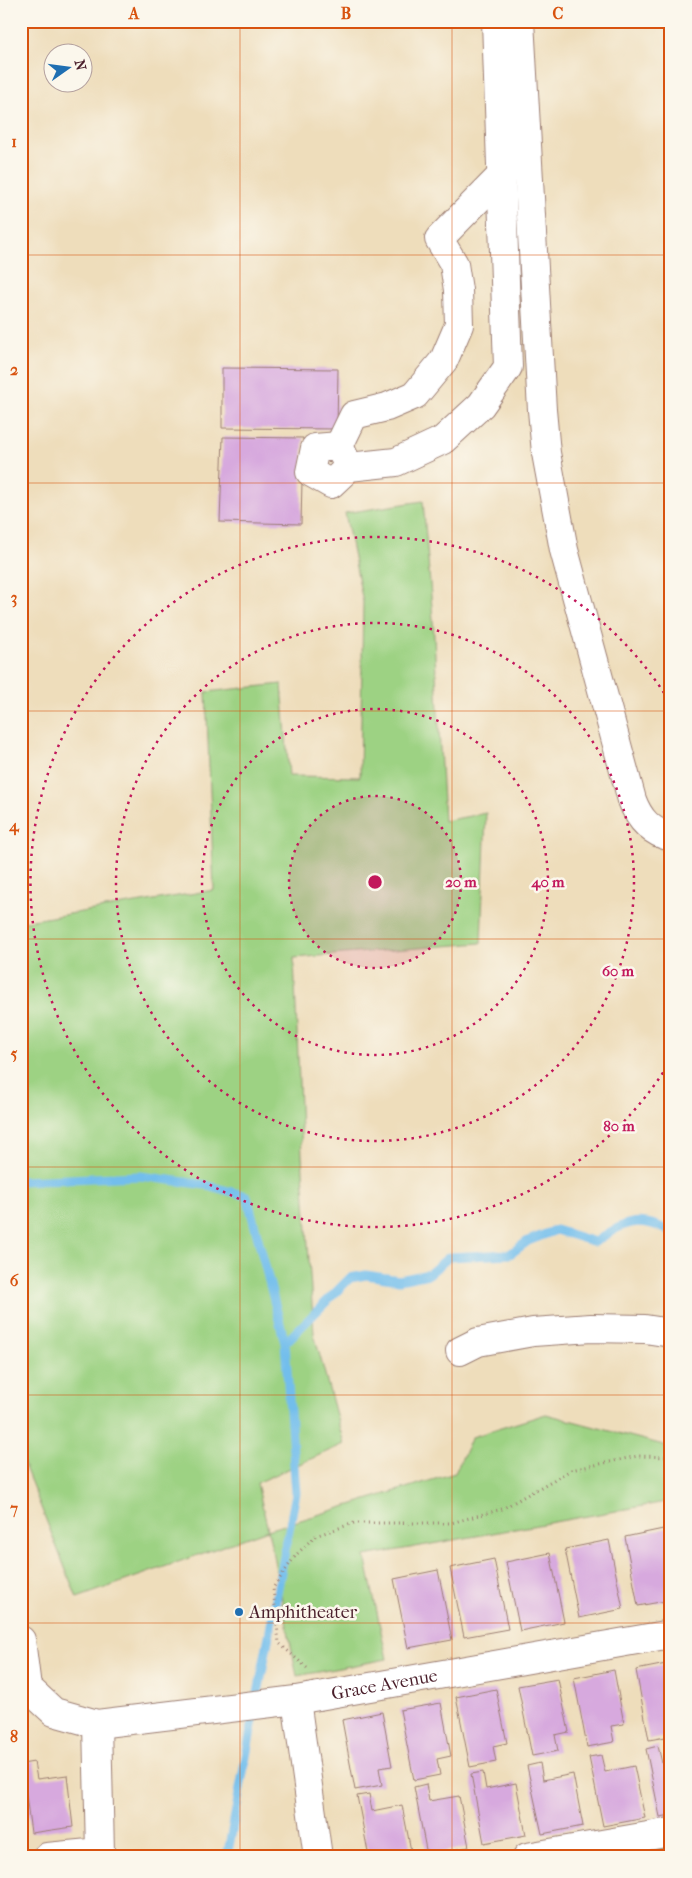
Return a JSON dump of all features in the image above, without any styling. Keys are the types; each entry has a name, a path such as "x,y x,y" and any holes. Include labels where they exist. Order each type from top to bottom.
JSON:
{"street":[{"path":"496,21 508,367 481,406 443,440 396,462 344,456 354,415 388,407 415,395 444,360 459,325 458,290 454,264 439,239 501,176"},
{"path":"520,21 542,410 553,497 566,558 632,800 642,820 650,828 662,835 671,837"},
{"path":"460,1352 478,1342 533,1332 591,1328 671,1333"},
{"name":"Grace Avenue","path":"97,1724 296,1700 671,1634"},
{"path":"22,1637 27,1687 54,1712 97,1724 100,1852 47,1857"},
{"path":"296,1700 318,1857"},
{"path":"527,1857 671,1832"}],"path":[{"path":"324,1695 309,1670 279,1643 273,1588 296,1555 315,1536 354,1523 451,1522 502,1509 571,1470 638,1456 671,1457"}],"green space":[{"path":"423,501 433,619 444,821 486,813 481,943 294,958 302,1156 314,1334 344,1444 257,1483 268,1530 77,1598 21,1457 21,922 214,890 206,692 282,684 289,776 360,777 363,602 345,513"},
{"path":"546,1414 671,1447 671,1501 365,1556 387,1659 297,1676 268,1530 455,1473 472,1437"},
{"path":"671,1846 671,1857 609,1857"}],"building":[{"path":"222,368 338,369 337,429 222,428"},
{"path":"223,437 303,438 301,524 220,522"},
{"path":"668,1528 671,1539 671,1600 638,1606 625,1537"},
{"path":"609,1540 623,1609 579,1618 565,1549"},
{"path":"550,1553 564,1622 520,1631 506,1562"},
{"path":"494,1559 508,1629 464,1637 450,1568"},
{"path":"438,1570 452,1640 408,1648 394,1579"},
{"path":"671,1663 671,1736 649,1740 636,1670"},
{"path":"614,1670 624,1724 611,1726 614,1742 587,1747 574,1678"},
{"path":"558,1679 569,1732 555,1735 558,1751 532,1756 518,1686"},
{"path":"496,1689 507,1743 493,1746 496,1762 470,1767 456,1697"},
{"path":"441,1703 451,1756 437,1759 440,1775 414,1780 400,1710"},
{"path":"382,1712 392,1766 379,1768 382,1785 355,1790 342,1720"},
{"path":"658,1746 662,1763 671,1761 671,1815 660,1817 646,1749"},
{"path":"601,1755 605,1772 634,1766 645,1818 603,1826 589,1757"},
{"path":"34,1762 37,1779 67,1775 73,1827 31,1833 22,1764"},
{"path":"540,1763 543,1780 573,1774 583,1826 542,1834 527,1766"},
{"path":"483,1772 486,1789 516,1783 526,1835 484,1843 471,1774"},
{"path":"426,1784 429,1801 459,1796 469,1847 427,1855 414,1787"},
{"path":"369,1794 372,1811 402,1805 412,1856 369,1857 357,1796"}],"waterway":[{"path":"21,1181 140,1176 206,1185 247,1196 285,1343"},
{"path":"227,1857 296,1493 285,1343 350,1278 366,1275 399,1280 429,1274 449,1257 510,1254 528,1241 556,1230 595,1242 614,1230 631,1223 649,1223 671,1232"}],"place":[{"name":"Amphitheater","path":"239,1612"}]}
